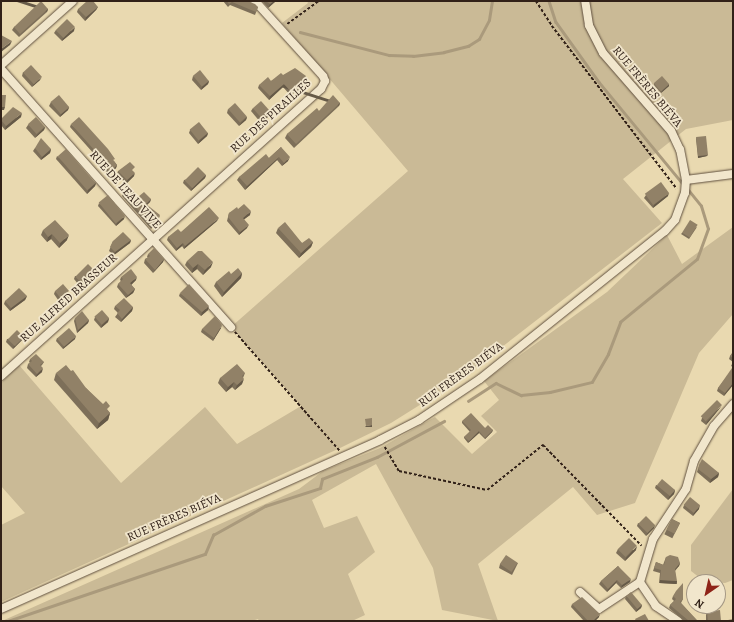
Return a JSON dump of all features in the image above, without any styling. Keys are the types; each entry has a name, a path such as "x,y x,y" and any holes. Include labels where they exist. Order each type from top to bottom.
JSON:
{"street":[{"path":"1,65 73,1"},
{"name":"RUE DES PIRAILLES","path":"152,239 321,89 325,81 323,76 255,1"},
{"name":"RUE FRÈRES BIÉVA","path":"1,609 419,420 480,379 665,231 675,220 686,180 680,150 671,130 603,53 589,25 585,1"},
{"name":"RUE DE L'EAU VIVE","path":"1,69 231,327"},
{"path":"686,180 733,174"},
{"name":"RUE ALFRED BRASSEUR","path":"1,376 152,239"},
{"path":"580,592 599,609 640,582 653,539 686,489 694,461 714,426 733,404"},
{"path":"640,582 656,606 678,621"}],"path":[{"path":"281,29 318,1"},
{"path":"536,1 552,26 682,193"},
{"path":"231,327 344,455"},
{"path":"386,449 399,471 487,490 543,445 643,547"}],"shaded area":[{"path":"307,1 733,1 733,120 686,129 623,179 662,223 458,381 391,423 338,449 1,602 1,525 25,513 1,486 1,383 19,365 121,483 205,407 237,444 301,406 231,327 408,171 282,23 308,3"},
{"path":"733,227 733,314 699,353 635,503 597,515 573,487 478,564 498,621 442,610 433,568 376,464 312,500 324,528 357,516 375,552 348,574 365,615 352,621 259,621 258,619 251,621 2,621 299,489 323,471 380,448 435,417 472,454 497,432 481,416 499,400 484,381 607,292 667,235 682,264"},
{"path":"733,489 733,580 726,583 726,574 695,574 691,571 691,545"}],"building":[{"path":"41,1 48,9 20,34 14,27"},
{"path":"87,1 93,1 98,7 86,17 78,9"},
{"path":"227,1 247,1 258,7 256,12 232,2 229,4"},
{"path":"266,1 274,1 270,4"},
{"path":"67,19 75,27 63,38 56,30"},
{"path":"1,35 12,41 1,49"},
{"path":"31,65 42,77 34,84 23,73"},
{"path":"295,68 306,76 292,93 284,84 270,96 259,85 268,77 271,81 281,73 283,75"},
{"path":"200,70 209,81 202,87 193,76"},
{"path":"662,76 669,84 661,92 654,83"},
{"path":"1,95 6,95 5,107 1,107"},
{"path":"59,95 69,107 61,114 51,102"},
{"path":"333,95 340,103 296,144 287,134 317,108 319,111"},
{"path":"261,101 271,112 263,120 253,108"},
{"path":"235,103 247,117 240,122 228,109"},
{"path":"13,107 22,113 6,126 1,119"},
{"path":"36,117 45,127 37,134 28,124"},
{"path":"79,117 115,159 113,160 117,165 110,172 103,164 105,162 71,124"},
{"path":"199,122 208,133 198,140 190,130"},
{"path":"706,136 708,155 698,156 696,137"},
{"path":"41,138 51,149 42,157 35,148"},
{"path":"281,147 290,157 284,163 279,157 247,186 239,177 266,154 269,158"},
{"path":"66,149 96,183 87,190 58,156"},
{"path":"130,162 135,167 132,170 135,173 127,180 118,171"},
{"path":"198,167 206,175 192,188 185,180"},
{"path":"661,182 669,193 653,205 645,194"},
{"path":"130,188 138,197 144,192 151,199 146,204 160,215 152,226 123,193"},
{"path":"108,195 125,216 116,224 99,203"},
{"path":"244,204 251,211 243,218 249,225 240,232 228,217 229,213 237,207 238,209"},
{"path":"209,207 219,218 185,246 183,243 177,248 168,237 178,229 181,232"},
{"path":"55,220 69,235 60,243 52,234 48,237 43,230"},
{"path":"690,220 698,225 690,237 682,233"},
{"path":"285,222 302,243 309,238 313,242 301,253 278,228"},
{"path":"123,232 131,240 115,252 110,247 113,241"},
{"path":"154,248 164,259 155,270 145,259 150,256 148,254"},
{"path":"198,251 202,251 213,262 205,270 198,264 193,268 187,261"},
{"path":"88,264 97,273 84,286 75,277"},
{"path":"238,268 242,273 224,292 216,282 229,271 231,274"},
{"path":"131,269 137,277 130,283 135,289 128,295 118,284 123,279 121,277"},
{"path":"63,284 69,291 66,293 70,298 64,303 55,291"},
{"path":"189,284 209,306 202,312 180,293"},
{"path":"19,288 27,296 11,308 5,301"},
{"path":"124,298 133,307 122,319 117,313 120,310 115,306"},
{"path":"102,310 109,318 102,325 94,317"},
{"path":"82,311 89,320 78,330 75,318"},
{"path":"215,316 222,325 214,338 202,329"},
{"path":"69,328 76,336 64,347 57,338"},
{"path":"17,330 24,337 15,346 8,339"},
{"path":"36,354 44,362 40,365 43,368 37,374 28,364 32,361 30,359"},
{"path":"237,364 245,373 242,376 244,379 237,385 234,382 228,387 220,378"},
{"path":"66,365 71,371 73,370 86,388 103,404 106,401 110,406 107,409 110,413 99,423 56,373"},
{"path":"732,368 733,383 725,393 718,388"},
{"path":"717,400 722,405 706,421 701,416"},
{"path":"471,413 485,428 488,425 493,430 485,438 479,431 469,441 464,437 471,430 462,421"},
{"path":"372,418 372,425 366,426 365,419"},
{"path":"702,459 719,473 711,479 698,469"},
{"path":"662,479 675,490 670,496 657,485"},
{"path":"690,497 700,505 694,513 684,505"},
{"path":"646,516 655,525 647,533 638,524"},
{"path":"672,519 680,523 675,534 667,530"},
{"path":"629,538 637,546 625,557 618,549"},
{"path":"506,555 518,563 511,572 500,564"},
{"path":"670,555 678,557 680,563 675,569 677,581 660,580 661,570 654,568 656,562 664,565 666,557"},
{"path":"618,566 631,579 622,585 617,580 608,589 601,581"},
{"path":"683,583 683,599 680,602 686,608 686,614 691,614 697,620 696,621 689,621 670,605 676,599 673,596"},
{"path":"631,592 642,605 637,609 626,596"},
{"path":"582,597 600,614 593,621 588,621 572,604"},
{"path":"645,614 649,621 636,621 635,619"},
{"path":"707,614 720,614 721,621 708,621"}],"waterway":[{"path":"300,32 389,55 413,56 444,52 468,46 479,39 489,20 492,1"},
{"path":"549,1 556,22 599,82 683,184"},
{"path":"468,401 496,383 521,395 550,392 592,382 608,354 620,322 697,259 708,229 701,206 687,189"},
{"path":"8,621 205,554 213,535 265,506 320,488 322,479 377,457 444,421"}]}
